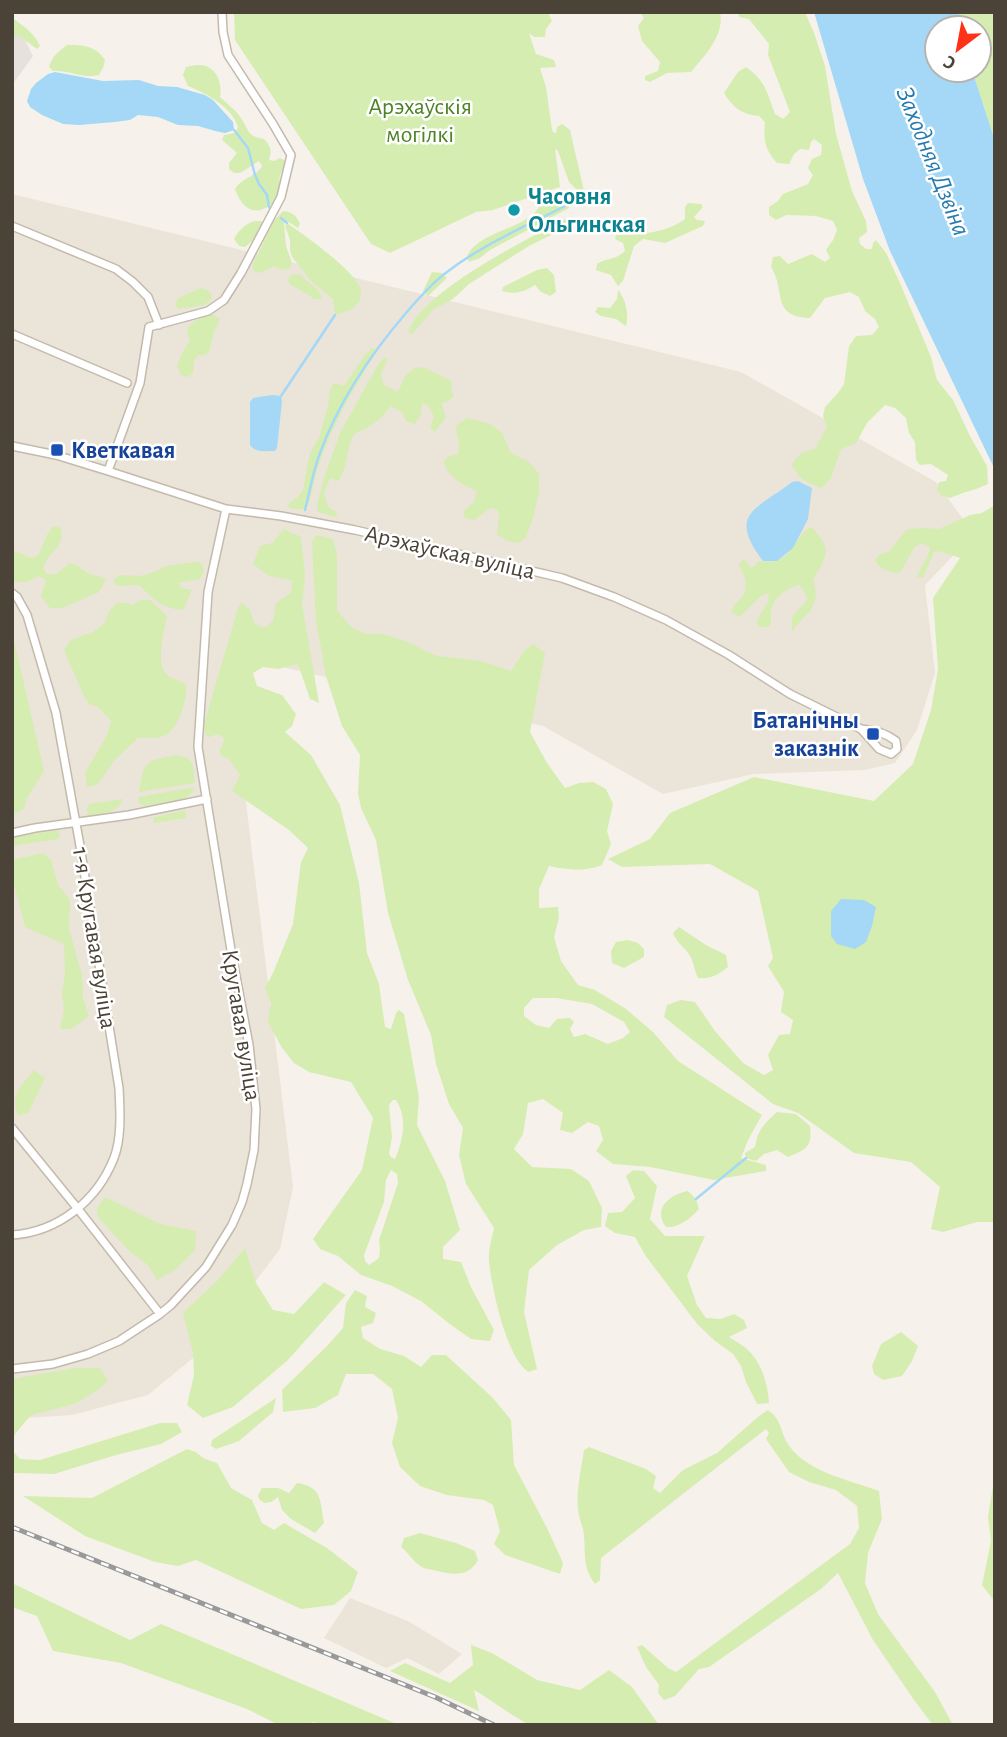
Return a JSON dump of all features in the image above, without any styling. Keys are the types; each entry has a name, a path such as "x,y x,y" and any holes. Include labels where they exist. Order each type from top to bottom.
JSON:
{"street":[{"path":"108,471 139,383 149,327 208,311 224,300 281,197 291,155 274,124 228,55 222,12"},
{"path":"12,226 116,270 148,297 159,325"},
{"path":"12,334 127,383"},
{"name":"Арэхаўская вуліца","path":"12,446 108,471 226,509 345,528 562,578 666,620 729,655 790,694 861,729 891,737 896,741 897,749 891,754 884,752 875,746 861,729"},
{"name":"Кругавая вуліца","path":"12,1369 53,1364 88,1354 119,1341 160,1314 206,1267 232,1225 242,1202 254,1150 256,1109 249,1045 230,950 198,747 208,592 226,509"},
{"name":"1-я Кругавая вуліца","path":"12,593 27,615 56,713 76,822 120,1106 119,1134 114,1157 92,1194 78,1209 61,1220 41,1229 12,1235"},
{"path":"12,833 129,815 207,799"},
{"path":"12,1128 160,1314"}],"shaded area":[{"path":"12,29 22,34 33,56 12,85"},
{"path":"12,194 741,372 936,482 974,534 925,585 935,673 917,730 895,763 865,770 754,774 663,794 543,726 228,655 293,1187 280,1249 205,1348 148,1395 72,1415 12,1419"},
{"path":"350,1598 408,1621 462,1654 439,1674 407,1658 386,1668 324,1638"}],"green space":[{"name":"Арэхаўскія могілкі","path":"234,12 548,12 552,21 546,29 545,37 534,37 529,33 536,54 554,60 556,67 540,68 546,87 552,130 556,133 557,127 562,124 570,130 584,191 579,192 569,182 555,149 560,187 493,210 476,212 390,253 371,244 235,40"},
{"path":"640,12 720,12 720,29 713,44 691,72 667,73 650,82 645,80 645,76 658,71 660,62 642,41 638,26 644,18"},
{"path":"738,12 805,12 825,66 836,134 852,191 866,221 867,232 859,238 860,244 866,249 872,249 876,240 886,253 931,357 937,380 953,400 987,466 988,484 950,498 940,495 937,489 939,482 946,481 948,475 931,464 920,465 916,460 915,442 909,433 906,418 895,408 885,405 867,423 856,443 841,449 831,478 822,488 804,480 792,465 801,454 815,449 827,427 823,416 825,407 844,384 849,346 856,336 872,335 879,327 875,319 865,311 859,297 850,292 825,298 810,318 789,313 784,307 771,267 773,257 780,256 788,264 812,254 825,262 830,258 826,250 837,230 833,221 816,216 786,215 776,220 769,215 769,207 783,194 808,184 813,175 808,168 812,159 821,155 822,145 814,139 809,150 800,149 789,164 777,163 766,144 765,122 759,116 739,109 724,93 738,72 746,67 762,82 775,114 783,119 790,112 768,55 769,44 749,19 739,17"},
{"path":"995,12 995,141 977,84 993,84 993,14 959,14"},
{"path":"12,18 35,38 40,46 37,49 19,36 12,37"},
{"path":"67,45 88,47 97,51 105,60 99,75 53,71 49,67 52,60"},
{"path":"206,66 215,72 221,89 220,97 239,115 251,134 264,139 270,149 269,160 284,160 280,190 275,203 263,209 252,210 240,200 235,189 262,166 259,161 240,173 229,169 229,163 237,153 222,140 224,135 235,133 238,127 224,107 188,86 183,75 186,67"},
{"path":"560,200 569,204 569,208 469,262 467,256 483,240 526,220 540,205"},
{"path":"688,203 701,204 703,207 694,217 705,221 703,226 665,243 643,239 634,246 623,281 618,286 611,275 596,270 597,264 625,251 623,243 615,239 616,235 643,234 678,224 685,219 685,207"},
{"path":"283,211 294,214 300,224 298,228 287,221 284,223 286,246 292,263 290,268 282,270 274,266 260,273 254,271 252,266 273,222"},
{"path":"568,218 572,222 469,284 453,299 434,309 412,334 408,332 417,316 454,283 504,252"},
{"path":"254,221 261,221 264,225 256,238 245,247 239,246 234,239 240,230"},
{"path":"287,223 328,254 357,282 361,290 360,301 352,309 335,315 333,299 311,281 292,257 285,226"},
{"path":"547,268 554,275 556,292 550,296 535,285 519,292 502,291 503,287 537,270"},
{"path":"432,272 442,273 447,278 428,296 423,291"},
{"path":"299,274 318,290 323,299 315,299 290,284 288,280 291,275"},
{"path":"201,288 212,295 210,301 204,305 178,309 175,304 178,298"},
{"path":"618,290 626,307 626,326 616,319 595,312 598,307 610,308 617,299"},
{"path":"214,315 220,319 209,352 198,355 194,361 193,373 188,377 181,375 177,366 190,340 188,327 200,318"},
{"path":"372,348 377,351 336,422 318,467 306,509 288,507 303,490 310,453 319,438 330,390 334,383 344,386"},
{"path":"386,357 381,374 384,385 398,392 405,376 416,367 425,368 452,381 451,390 454,396 441,403 446,417 435,432 430,428 434,417 428,405 422,403 421,414 415,424 406,421 402,412 391,406 375,422 355,433 341,476 338,481 330,478 324,493 328,507 337,513 336,517 318,512 317,505 324,478 340,433 379,363"},
{"path":"467,418 490,424 502,433 511,453 529,462 539,474 534,515 526,537 519,543 508,541 497,534 498,510 490,508 474,520 465,518 463,512 474,502 477,491 452,476 444,461 449,456 458,454 456,426"},
{"path":"995,505 995,1222 977,1222 943,1232 931,1229 940,1187 911,1162 854,1153 798,1113 773,1104 664,1017 667,1005 681,1000 695,1002 715,1031 743,1063 764,1075 773,1070 768,1055 779,1035 790,1034 793,1020 781,1012 784,992 768,966 773,958 758,891 710,864 622,867 608,859 650,839 670,813 754,777 874,801 913,764 931,710 938,669 933,598 960,558 934,552 923,578 917,577 930,547 922,543 914,548 900,573 880,567 875,560 880,554 889,552 906,530 939,529 970,515 982,513"},
{"path":"53,526 61,528 62,535 58,546 45,563 43,569 47,574 56,574 70,563 106,580 99,592 62,608 50,608 41,596 46,580 39,576 27,582 16,582 12,579 12,550 31,558 38,556"},
{"path":"811,527 822,540 826,552 813,579 816,597 812,608 792,631 792,617 808,599 800,585 786,590 775,601 769,627 758,627 757,620 768,602 769,593 761,596 739,617 731,612 746,589 739,564 744,559 750,567 754,567 757,562 780,559"},
{"path":"284,529 301,537 305,576 302,604 319,703 310,699 298,664 278,669 263,667 253,673 257,686 282,695 296,714 292,726 285,732 311,755 340,805 359,883 367,953 379,984 385,1027 391,1029 399,1010 404,1014 419,1097 417,1125 445,1181 460,1230 443,1247 443,1259 461,1262 494,1330 490,1341 471,1339 421,1301 392,1286 361,1275 338,1256 320,1249 313,1239 362,1170 373,1118 351,1082 309,1072 294,1063 282,1048 268,1022 271,1003 265,988 293,924 301,862 308,848 289,830 232,791 240,775 230,760 219,751 224,739 219,734 208,737 203,728 238,608 242,602 250,610 254,623 264,628 273,621 276,603 291,593 292,580 269,576 253,564 260,546 272,543","holes":["396,1100 400,1107 403,1122 402,1137 395,1159 389,1154 392,1137 389,1105","391,1170 397,1174 398,1183 379,1240 379,1258 369,1265 364,1255 384,1202 386,1180"]},
{"path":"316,535 333,539 337,556 337,610 351,627 366,634 383,634 405,641 437,656 481,661 511,671 525,650 533,644 545,653 530,732 565,788 593,782 606,789 613,804 607,831 611,844 602,865 576,870 549,866 539,889 539,908 558,907 559,918 554,937 561,961 578,985 595,990 626,1009 653,1032 678,1061 762,1115 741,1158 766,1165 766,1171 714,1180 650,1167 613,1164 596,1151 603,1140 599,1126 588,1122 572,1133 560,1130 563,1113 543,1099 528,1103 523,1134 514,1149 532,1167 571,1169 589,1181 602,1208 601,1227 584,1230 557,1245 529,1270 524,1312 537,1369 529,1372 514,1353 502,1321 489,1261 494,1228 466,1184 459,1155 463,1128 449,1104 436,1064 431,1035 408,980 388,913 376,840 361,808 358,793 360,755 342,726 326,676 316,621 312,542","holes":["533,998 556,998 592,1004 624,1022 630,1032 608,1044 585,1034 574,1037 570,1029 574,1022 570,1018 557,1019 549,1028 536,1025 524,1016 524,1008"]},
{"path":"202,563 204,571 200,579 178,583 182,588 192,590 183,610 159,602 139,585 117,586 113,580 120,575 140,576 166,566"},
{"path":"141,600 150,600 167,616 161,662 168,676 186,685 184,705 170,732 160,737 138,738 114,761 97,785 87,787 85,773 107,735 111,721 98,707 89,704 64,650 71,640 93,632 104,624 110,610 117,603 133,605"},
{"path":"12,632 44,771 26,800 24,809 15,814 12,802"},
{"path":"175,755 190,760 195,783 139,792 148,764"},
{"path":"195,787 184,800 144,806 138,802 139,797"},
{"path":"123,799 113,810 88,816 89,804"},
{"path":"185,810 186,818 154,823 153,818"},
{"path":"58,830 58,839 12,846 12,837"},
{"path":"43,853 51,860 58,885 70,900 69,929 82,975 83,998 89,1016 71,1029 60,1029 64,1010 64,944 25,927 12,876 12,860"},
{"path":"679,927 726,955 728,967 714,976 698,978 691,958 673,933"},
{"path":"628,940 638,943 644,949 644,957 624,968 612,963 611,951 616,942"},
{"path":"34,1070 45,1078 28,1113 18,1115 16,1096"},
{"path":"777,1112 796,1114 810,1126 809,1143 788,1157 777,1150 764,1154 756,1161 746,1158 745,1153 755,1147 762,1127"},
{"path":"633,1170 644,1171 657,1186 650,1219 665,1236 705,1236 687,1276 697,1305 706,1318 721,1319 734,1314 744,1320 747,1328 729,1337 746,1348 757,1361 766,1382 769,1403 757,1404 733,1354 698,1325 645,1255 635,1237 615,1233 605,1226 608,1213 622,1212 635,1198 626,1176"},
{"path":"688,1191 696,1199 699,1209 684,1222 666,1227 661,1214 665,1203 675,1195"},
{"path":"105,1197 160,1224 196,1231 195,1250 175,1270 157,1280 148,1265 129,1251 98,1217 97,1209"},
{"path":"245,1248 256,1283 273,1310 294,1314 324,1282 346,1295 288,1360 233,1407 203,1418 187,1405 194,1375 193,1353 183,1313 218,1280"},
{"path":"355,1290 367,1296 365,1307 376,1313 373,1323 361,1327 363,1338 380,1349 404,1356 421,1367 432,1355 446,1355 493,1398 511,1420 514,1465 563,1563 560,1574 505,1555 494,1544 500,1531 493,1505 484,1500 447,1495 420,1486 400,1467 392,1443 398,1418 392,1389 373,1374 346,1374 338,1395 315,1408 283,1412 282,1390 343,1328 346,1303"},
{"path":"901,1332 918,1346 902,1376 883,1380 874,1374 872,1366 881,1344"},
{"path":"75,1368 100,1368 108,1381 74,1404 31,1415 15,1434 12,1444 12,1379"},
{"path":"276,1398 273,1412 239,1441 216,1449 211,1446 212,1440"},
{"path":"768,1410 776,1418 784,1437 798,1456 831,1475 879,1491 882,1519 868,1553 865,1583 878,1614 935,1692 953,1725 933,1725 914,1700 873,1640 838,1573 821,1589 709,1667 699,1669 675,1696 664,1700 658,1693 659,1685 646,1667 637,1647 642,1645 676,1672 850,1544 859,1528 857,1506 836,1490 809,1482 789,1472 766,1439 769,1433 766,1429 601,1558 600,1580 595,1584 586,1566 584,1534 578,1510 578,1488 584,1450 589,1447 646,1469 656,1476 653,1488 660,1493 683,1470 717,1453"},
{"path":"160,1423 177,1423 182,1432 161,1444 54,1474 12,1473 12,1450 20,1459 40,1460"},
{"path":"187,1449 217,1463 231,1488 252,1500 262,1523 274,1530 284,1523 327,1548 358,1572 351,1591 334,1605 301,1609 196,1560 178,1566 155,1562 85,1536 23,1496 92,1498"},
{"path":"995,1482 995,1602 982,1585 991,1541 988,1517"},
{"path":"297,1483 312,1488 319,1496 324,1523 315,1533 291,1519 282,1510 278,1497 264,1503 259,1499 262,1488 278,1488 289,1493"},
{"path":"420,1533 475,1551 478,1560 469,1570 458,1574 423,1568 401,1547 404,1538"},
{"path":"12,1583 130,1640 161,1624 399,1725 322,1725 314,1722 279,1725 247,1709 121,1663 53,1651 37,1616 12,1607"},
{"path":"471,1645 492,1653 537,1680 580,1690 609,1670 632,1687 659,1725 530,1725 474,1690 479,1711 390,1671 405,1663 450,1683 473,1665"}],"water":[{"name":"Заходняя Дзвіна","path":"814,12 959,12 923,14 923,84 977,84 995,141 995,470 890,251 863,179"},
{"path":"55,72 103,81 139,80 205,95 233,122 234,130 225,133 138,115 130,120 115,122 63,124 42,115 30,107 27,101 36,83"},
{"path":"281,396 282,401 277,448 275,451 258,450 250,445 250,402 253,398"},
{"path":"798,481 812,488 808,519 793,548 777,561 763,561 747,532 750,514 792,482"},
{"path":"841,899 864,900 876,907 866,942 855,949 837,944 831,936 831,911"}],"waterway":[{"path":"234,130 248,148 255,175 267,195 272,211"},
{"path":"305,510 318,460 336,415 368,362 406,313 436,281 460,262 572,200"},
{"path":"281,218 287,223"},
{"path":"281,396 335,315"},
{"path":"696,1199 746,1158"}],"railway":[{"path":"12,1527 435,1697 494,1725"}],"place":[{"name":"Часовня Ольгинская","path":"514,210"},
{"name":"Кветкавая","path":"57,450"},
{"name":"Батанічны заказнік","path":"873,734"}]}
